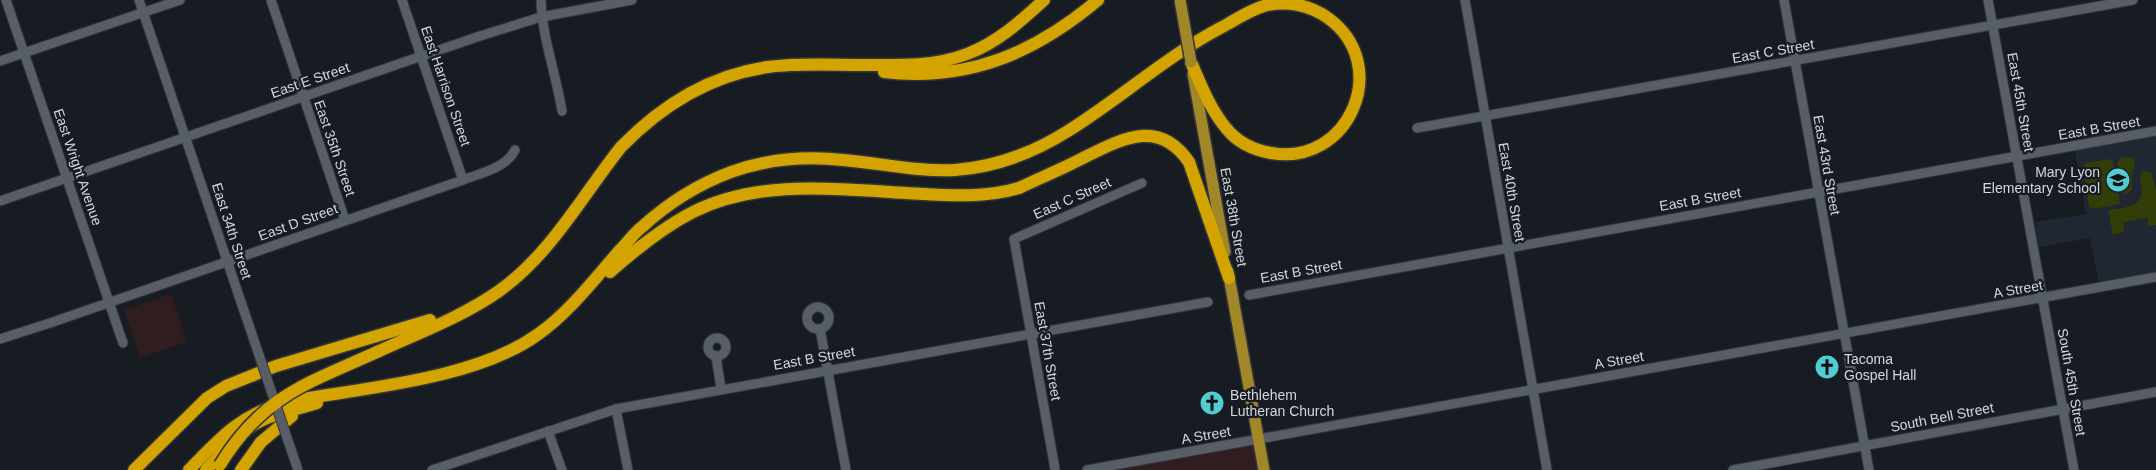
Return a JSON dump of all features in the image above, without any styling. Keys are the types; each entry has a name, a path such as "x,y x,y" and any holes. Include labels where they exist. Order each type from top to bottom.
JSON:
{"highway":[{"path":"218,468 230,448 249,425 283,396 474,307 500,290 530,265 549,244 620,147 664,109 694,91 727,76 764,68 800,64 923,65 944,61 968,54 992,42 1007,32 1044,0"},
{"path":"189,470 230,428 254,413 284,402 390,384 461,369 507,353 536,336 555,321 642,226 679,199 708,182 748,167 783,159 841,159 939,170 972,168 1005,161 1046,144 1066,132 1209,33 1261,7 1285,3 1300,5 1317,11 1334,22 1342,31 1356,54 1360,74 1359,91 1349,118 1329,140 1316,148 1299,153 1274,154 1253,149 1238,140 1225,128 1204,93 1191,62"},
{"path":"800,64 908,74 932,74 958,70 999,61 1022,52 1056,32 1093,4"},
{"path":"572,304 640,246 662,230 694,212 723,200 784,190 830,189 960,196 1005,193 1122,139 1141,136 1164,140 1180,151 1189,162 1229,278"},
{"path":"134,470 208,398 226,386 276,366 474,307"},
{"path":"206,470 224,449 256,424 319,403 390,384"},
{"path":"241,470 272,431 294,414 319,403"}],"main road":[{"name":"East 38th Street","path":"1180,0 1264,470"}],"street":[{"name":"East Wright Avenue","path":"6,0 123,344"},
{"name":"East 34th Street","path":"139,0 298,470"},
{"path":"0,60 180,0"},
{"name":"East 35th Street","path":"270,0 345,220"},
{"name":"East Harrison Street","path":"402,0 464,180"},
{"path":"533,0 541,17 558,81 562,111"},
{"path":"541,0 541,17"},
{"name":"East E Street","path":"0,201 541,17 632,0"},
{"name":"East 40th Street","path":"1465,0 1547,470"},
{"name":"East 43rd Street","path":"1784,0 1869,470"},
{"name":"East 45th Street","path":"1988,0 2042,298"},
{"name":"East C Street","path":"1418,128 1485,118 2133,0"},
{"name":"East B Street","path":"1249,295 2156,131"},
{"name":"East D Street","path":"0,339 464,180 503,164 515,150"},
{"name":"East C Street","path":"1014,239 1142,183"},
{"name":"East 37th Street","path":"1014,239 1056,469"},
{"name":"A Street","path":"1087,470 2156,277"},
{"name":"South 45th Street","path":"2042,298 2074,470"},
{"name":"East B Street","path":"432,470 616,409 1208,302"},
{"path":"820,329 846,470"},
{"path":"716,356 721,389"},
{"name":"South Bell Street","path":"1733,470 2156,392"},
{"path":"616,409 628,470"},
{"path":"548,430 562,470"}],"shaded area":[{"name":"Mary Lyon Elementary School","path":"2156,131 2156,277 2100,288 2090,238 2039,247 2035,222 2086,214 2074,146"},
{"path":"171,294 187,342 140,358 124,310"},
{"path":"1258,439 1264,470 1087,470"}],"green space":[{"path":"2120,158 2132,158 2135,164 2132,175 2132,188 2130,192 2124,195 2117,163"},
{"path":"2109,159 2113,162 2120,204 2092,209 2089,206 2083,167 2086,163"},
{"path":"2144,171 2151,173 2156,190 2156,225 2149,227 2147,218 2123,222 2124,231 2113,235 2108,210 2124,208 2138,201 2142,192 2140,175"}],"place":[{"name":"Mary Lyon Elementary School","path":"2118,180"},
{"name":"Tacoma Gospel Hall","path":"1827,367"},
{"name":"Bethlehem Lutheran Church","path":"1212,403"}]}
